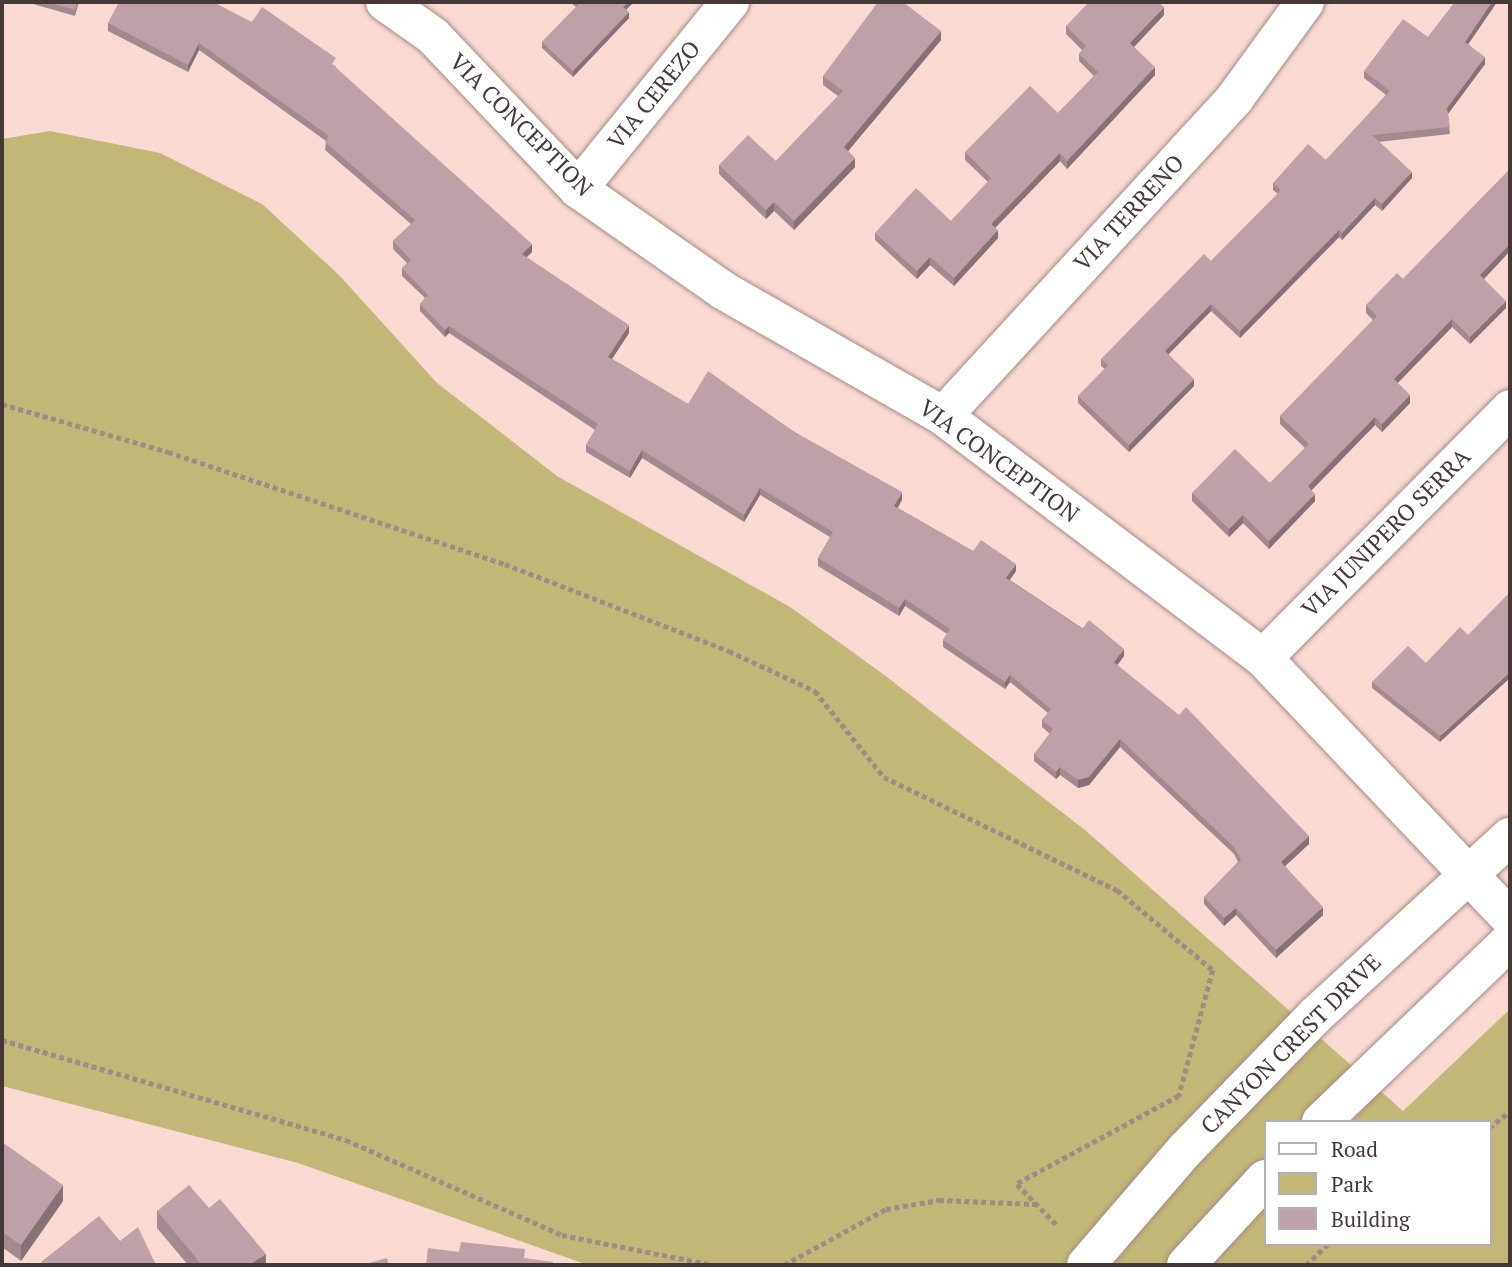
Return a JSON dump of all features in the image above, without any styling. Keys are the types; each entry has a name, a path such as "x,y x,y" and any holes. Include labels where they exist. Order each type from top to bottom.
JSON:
{"street":[{"name":"VIA CONCEPTION","path":"385,2 433,36 578,189 724,291 943,416 1263,658 1464,874 1510,918"},
{"name":"VIA CEREZO","path":"578,189 730,2"},
{"name":"VIA TERRENO","path":"943,416 1235,98 1305,2"},
{"name":"VIA JUNIPERO SERRA","path":"1263,658 1510,409"},
{"name":"CANYON CREST DRIVE","path":"1086,1265 1194,1141 1464,874 1510,837"},
{"path":"1323,1120 1510,940"},
{"path":"1186,1265 1264,1180"}],"path":[{"path":"2,404 167,452 505,564 729,651 815,691 884,777 1117,890 1213,970 1179,1096 1017,1184 1057,1225"},
{"path":"2,1040 346,1140 562,1235 713,1265"},
{"path":"1491,1126 1510,1111"},
{"path":"784,1265 886,1209 939,1200 1036,1204"},
{"path":"1306,1265 1326,1246"}],"green space":[{"path":"50,131 160,153 262,204 339,275 437,383 557,476 790,607 883,674 1085,830 1403,1111 1510,1009 1510,1265 588,1265 298,1163 2,1086 2,139"}],"building":[{"path":"47,2 77,2 75,10"},
{"path":"119,2 213,2 252,22 262,7 336,58 332,64 532,244 522,254 629,325 608,357 688,404 708,371 793,431 902,492 894,506 973,551 981,540 1016,564 1006,578 1082,629 1089,620 1124,649 1114,662 1179,715 1186,707 1309,836 1281,862 1323,907 1276,950 1236,908 1224,918 1204,897 1241,860 1234,847 1120,739 1089,777 1078,780 1060,767 1056,772 1034,754 1053,729 1042,720 1051,709 1010,675 1005,682 943,640 950,629 905,599 899,608 818,558 833,532 760,488 744,515 642,450 630,471 586,445 598,424 449,326 445,330 420,304 428,295 402,268 411,260 393,241 415,220 325,142 329,136 199,43 188,65 108,23"},
{"path":"577,2 628,2 623,7 629,12 573,71 542,42 579,4"},
{"path":"878,2 903,2 941,31 844,147 855,158 794,221 774,202 766,210 719,165 748,135 776,161 843,91 823,76"},
{"path":"1089,2 1158,2 1164,7 1130,43 1155,67 1067,161 1060,153 991,224 998,230 954,278 930,257 917,271 875,233 916,188 951,221 991,178 965,152 1030,86 1058,113 1098,72 1079,54 1086,46 1066,26"},
{"path":"1455,2 1492,2 1465,42 1485,57 1447,108 1450,127 1372,135 1412,172 1382,204 1375,198 1342,233 1339,230 1240,331 1211,304 1165,351 1194,379 1129,445 1078,396 1108,365 1101,359 1204,254 1211,261 1281,190 1273,183 1308,144 1326,160 1390,91 1364,71 1403,19 1428,37"},
{"path":"1510,169 1510,244 1480,275 1506,301 1470,337 1452,319 1394,379 1410,395 1382,424 1375,417 1308,486 1315,494 1269,541 1243,515 1229,529 1192,493 1235,449 1270,483 1309,444 1280,416 1377,316 1366,305 1397,273 1403,279"},
{"path":"1510,592 1510,672 1440,736 1372,682 1408,646 1426,663 1460,627 1468,635"},
{"path":"2,1142 63,1185 21,1245 2,1232"},
{"path":"189,1185 209,1208 220,1199 266,1254 249,1265 202,1265 157,1211"},
{"path":"99,1216 120,1241 138,1227 156,1265 43,1265 41,1262"},
{"path":"461,1242 525,1249 524,1258 553,1262 553,1265 426,1265 428,1248 459,1252"},
{"path":"387,1258 389,1265 362,1265"}]}
